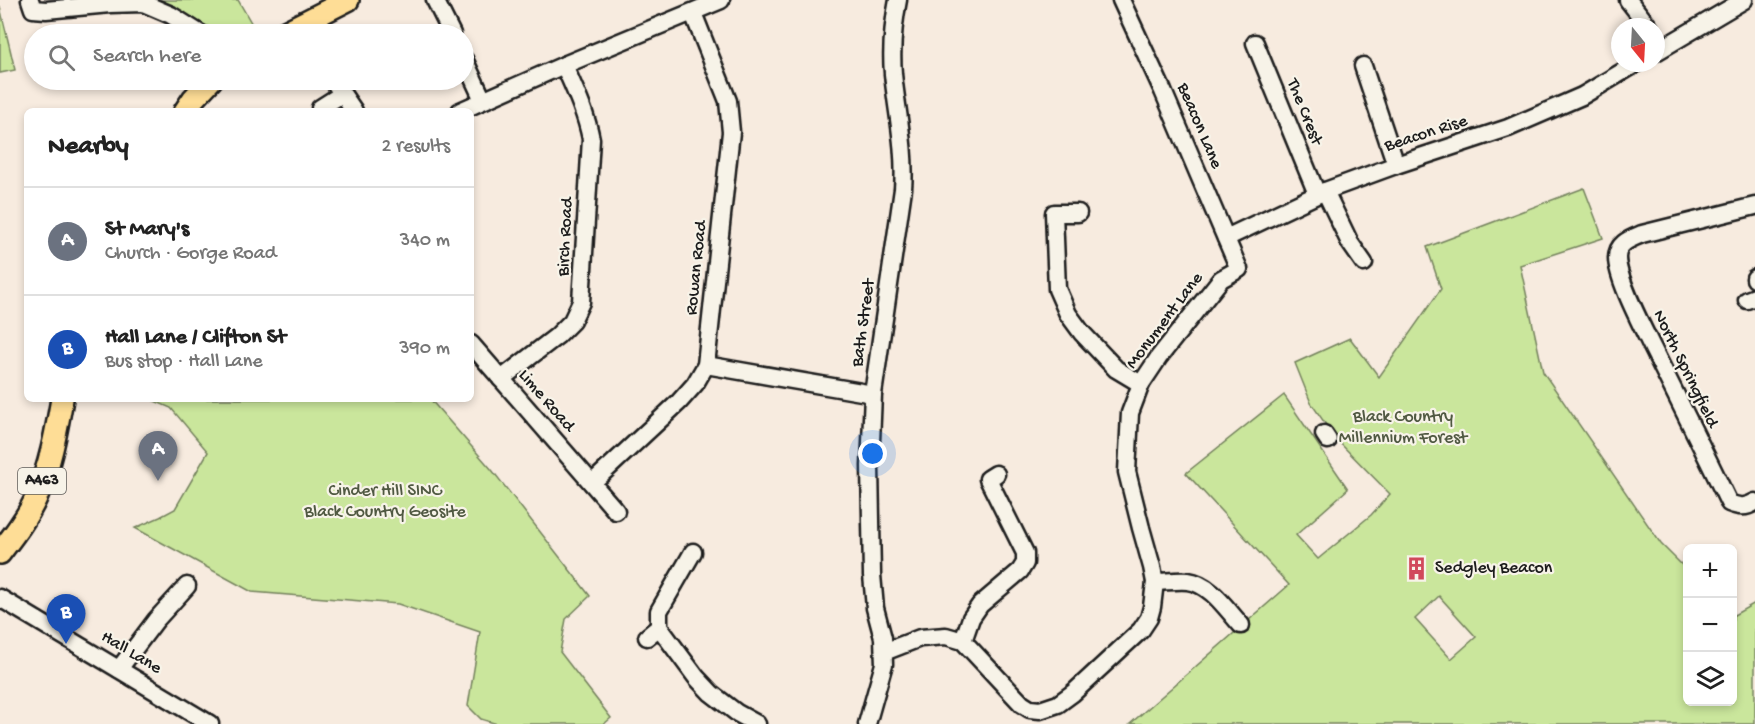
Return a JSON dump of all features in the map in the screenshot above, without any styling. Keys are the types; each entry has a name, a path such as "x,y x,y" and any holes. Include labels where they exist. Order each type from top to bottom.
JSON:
{"main road":[{"path":"306,24 348,0"},
{"path":"187,108 201,90"},
{"name":"A463","path":"0,553 35,499 51,457 61,402"}],"street":[{"path":"30,0 33,9 45,10 143,3 185,24"},
{"path":"435,0 447,24"},
{"path":"466,108 721,0"},
{"name":"Bath Street","path":"884,652 875,608 872,575 870,466 873,394 905,164 893,72 892,46 898,0"},
{"name":"Beacon Lane","path":"1121,0 1239,269"},
{"path":"1628,0 1642,18"},
{"path":"1665,42 1744,0"},
{"name":"Rowan Road","path":"693,13 728,101 731,132 706,365"},
{"name":"The Crest","path":"1255,43 1321,193 1364,263"},
{"name":"Birch Road","path":"501,379 557,336 572,321 581,303 591,140 583,109 564,65"},
{"path":"1363,66 1396,165"},
{"name":"Beacon Rise","path":"1226,238 1321,193 1396,165 1508,128 1582,96 1622,72"},
{"path":"474,81 483,100"},
{"path":"320,108 335,90"},
{"path":"340,90 352,108"},
{"name":"North Springfield","path":"1755,206 1642,234 1625,242 1618,250 1617,259 1621,278 1633,305 1729,503 1748,506 1755,502"},
{"path":"1078,213 1054,213 1057,289 1068,314 1082,333 1116,369 1141,384"},
{"name":"Monument Lane","path":"963,640 1022,704 1030,709 1040,710 1058,704 1072,693 1141,630 1149,618 1155,582 1127,472 1130,413 1141,384 1159,357 1221,279 1239,269"},
{"name":"Lime Road","path":"474,348 616,511"},
{"path":"592,483 679,402 695,384 706,365 873,394"},
{"path":"867,724 884,664 884,652 920,638 946,636 963,640 971,618 980,605 1020,571 1025,563 1025,553 988,479 996,474"},
{"path":"693,562 659,611 653,632 711,693 737,713 757,724"},
{"path":"1155,582 1189,581 1202,586 1212,593 1241,625"},
{"path":"119,669 156,620 187,586"},
{"name":"Hall Lane","path":"0,598 210,724"}],"green space":[{"path":"157,0 238,0 252,24 203,24"},
{"path":"0,7 15,70 0,73"},
{"name":"Black Country Millennium Forest","path":"1584,188 1603,238 1520,265 1543,372 1661,544 1683,566 1683,706 1737,706 1737,613 1755,603 1755,724 1130,724 1289,585 1186,473 1284,395 1348,489 1296,535 1318,559 1371,515 1390,494 1335,438 1311,403 1295,363 1350,338 1379,377 1441,289 1427,247","holes":["1439,596 1476,637 1451,659 1415,619"]},
{"name":"Cinder Hill SINC Black Country Geosite","path":"157,402 433,402 492,470 590,596 566,619 560,652 611,718 604,724 497,724 481,719 468,706 480,632 398,604 252,592 135,528 175,509 208,452 171,408"}],"place":[{"name":"St Mary's","path":"158,481"},
{"name":"Sedgley Beacon","path":"1417,568"},
{"name":"Hall Lane / Clifton St","path":"66,644"}]}
